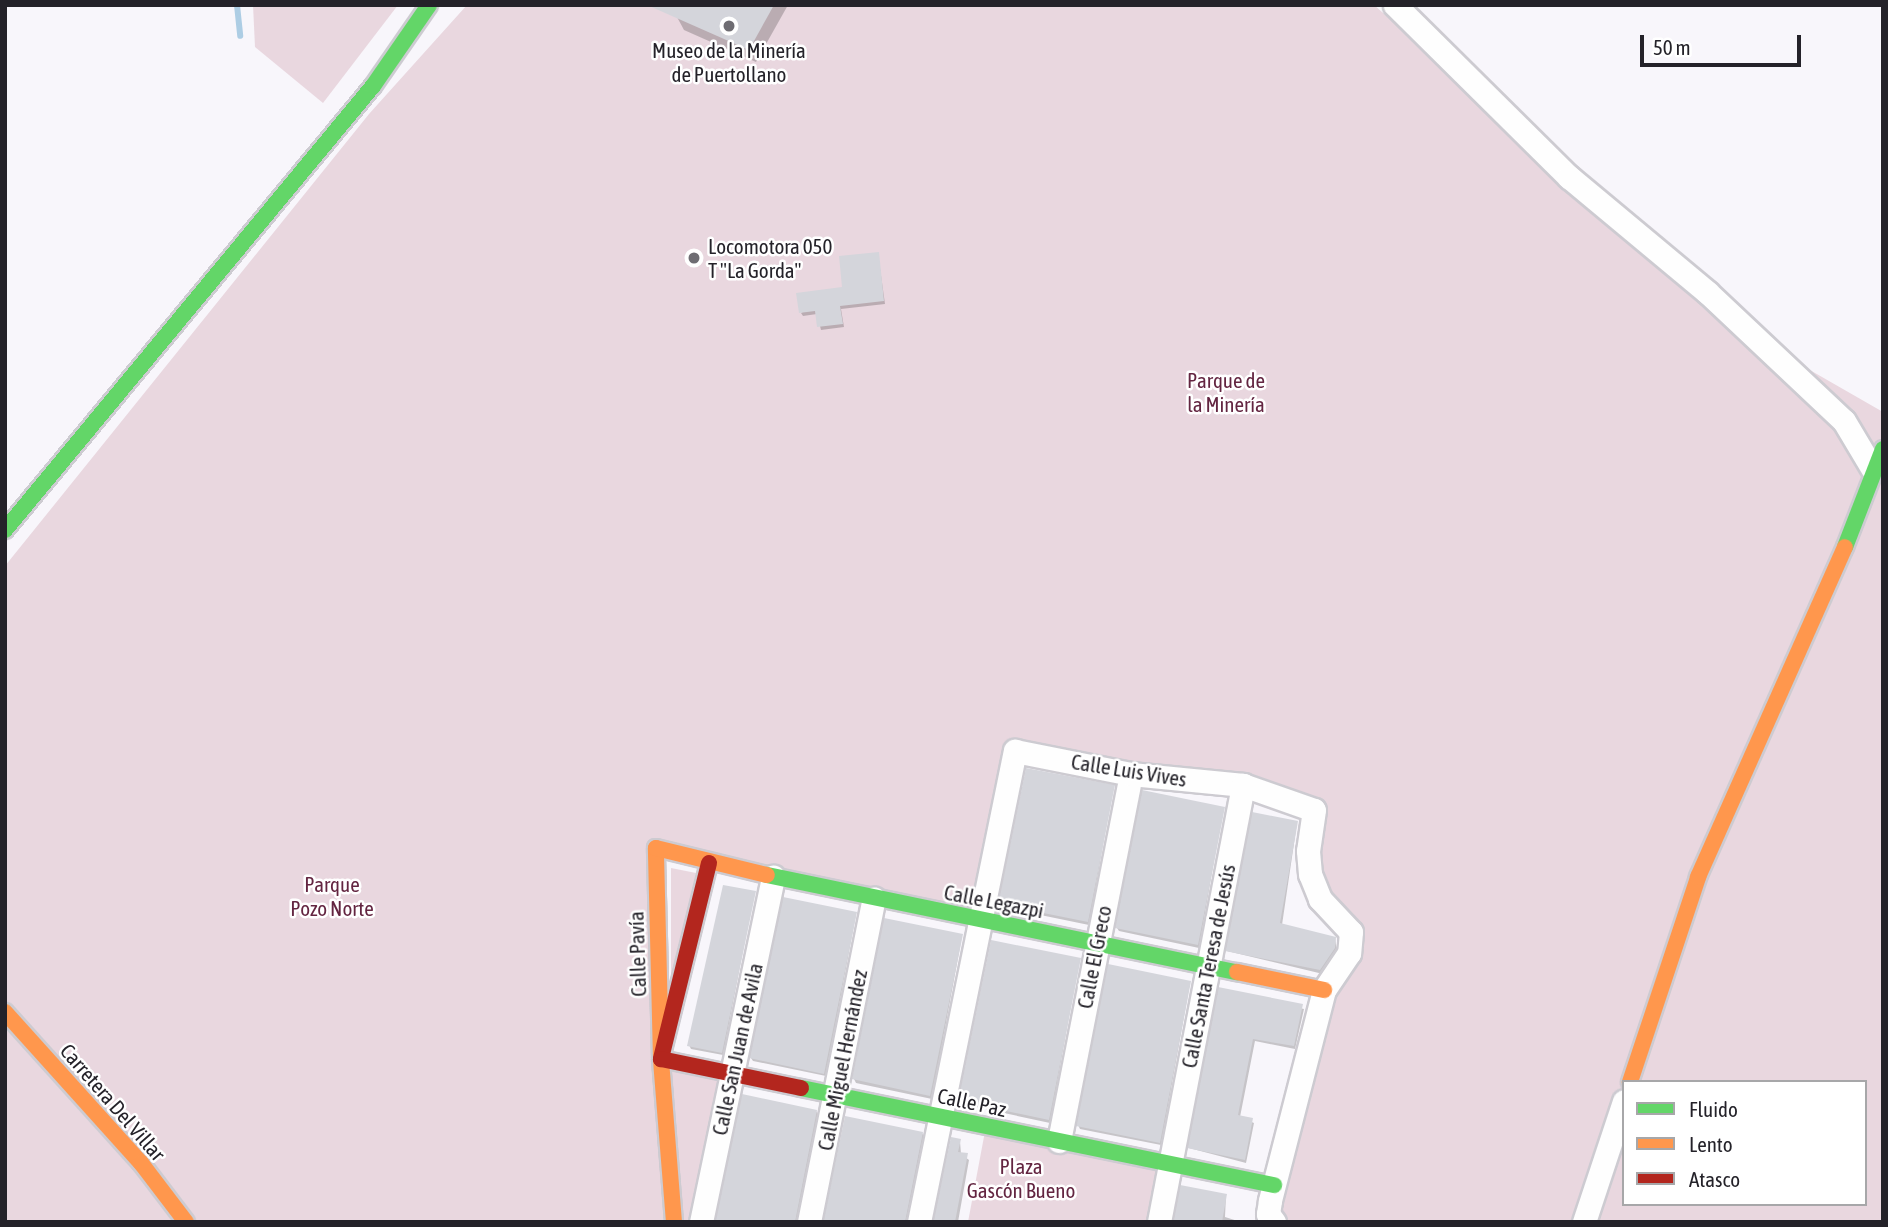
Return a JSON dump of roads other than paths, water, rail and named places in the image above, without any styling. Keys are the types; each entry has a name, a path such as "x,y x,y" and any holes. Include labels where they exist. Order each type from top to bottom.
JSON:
{"street":[{"path":"5,530 373,86 429,5"},
{"path":"1395,5 1569,177 1707,292 1844,421 1877,459 1866,503 1698,877 1631,1080"},
{"name":"Calle Luis Vives","path":"979,919 1016,751 1132,774 1243,785"},
{"name":"Calle El Greco","path":"1059,1141 1096,942 1132,774"},
{"path":"1243,785 1314,810 1308,850 1310,874 1320,899 1351,932 1349,953 1324,990 1266,1219"},
{"name":"Calle Santa Teresa de Jesús","path":"1159,1222 1243,785"},
{"name":"Calle Legazpi","path":"656,848 709,863 1324,990"},
{"name":"Calle Pavía","path":"656,848 661,1059 674,1222"},
{"name":"Calle Pavía","path":"661,1059 709,863"},
{"name":"Calle San Juan de Avila","path":"701,1222 772,876"},
{"name":"Calle Miguel Hernández","path":"809,1222 874,898"},
{"path":"919,1222 979,919"},
{"name":"Carretera Del Villar","path":"5,1012 141,1163 186,1222"},
{"name":"Calle Paz","path":"661,1059 1274,1185"},
{"path":"1584,1222 1622,1107"}],"waterway":[{"path":"237,5 240,36"}],"place":[{"name":"Museo de la Minería de Puertollano","path":"729,26"},
{"name":"Locomotora 050 T \"La Gorda\"","path":"694,258"}],"park label":[{"name":"Parque de la Minería","path":"1226,392"},
{"name":"Parque Pozo Norte","path":"332,896"},
{"name":"Plaza Gascón Bueno","path":"1021,1178"}]}
